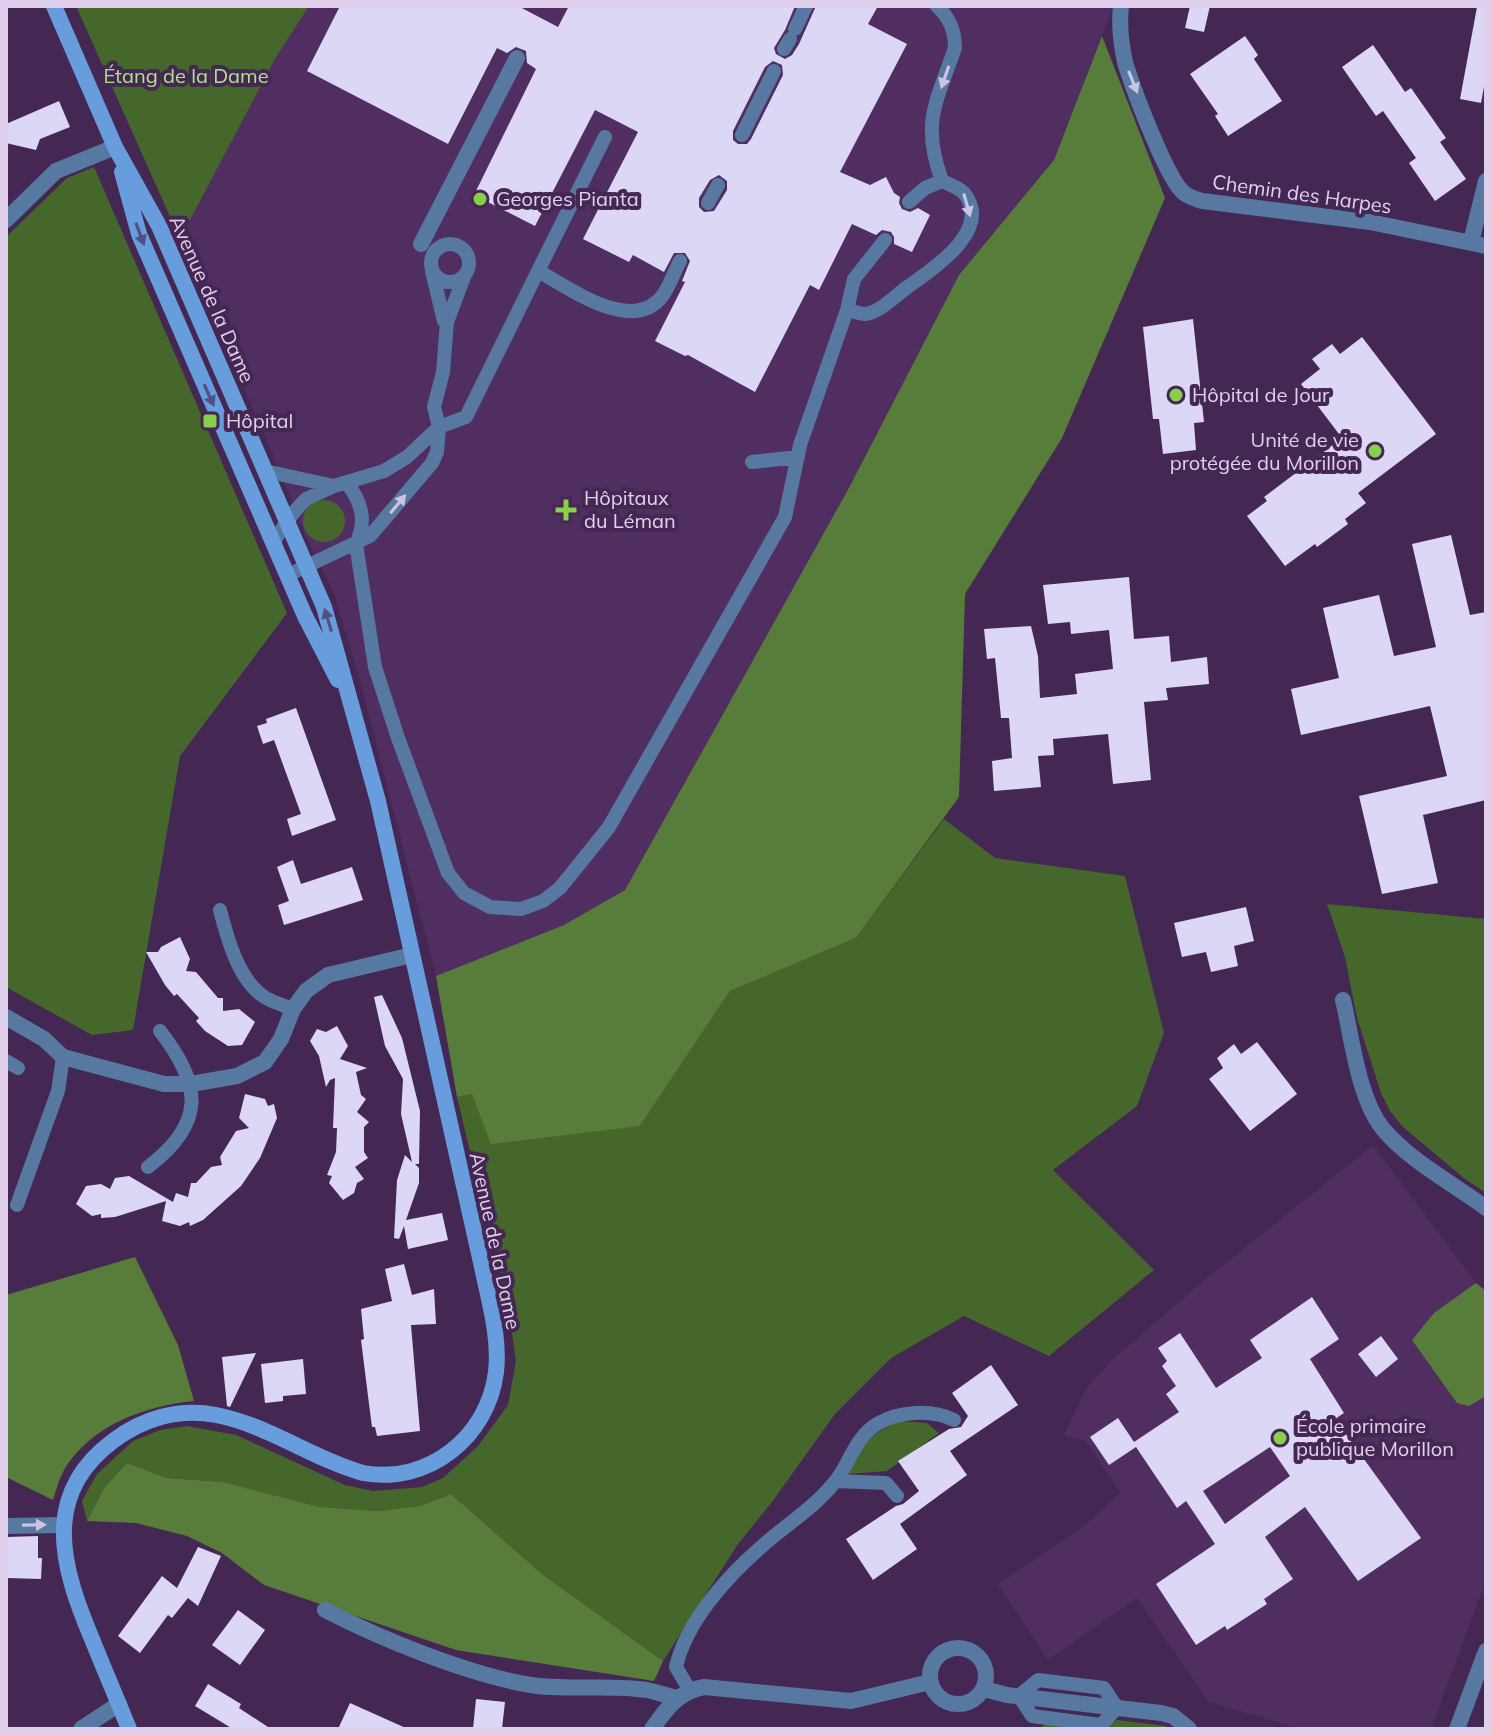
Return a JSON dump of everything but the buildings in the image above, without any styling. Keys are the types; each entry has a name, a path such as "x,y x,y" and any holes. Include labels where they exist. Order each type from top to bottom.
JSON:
{"main road":[{"name":"Avenue de la Dame","path":"54,6 115,147 159,226 324,607 378,801 494,1326 496,1371 483,1414 467,1437 438,1461 418,1470 386,1476 354,1471 225,1417 199,1413 160,1417 127,1431 98,1454 83,1471 73,1490 63,1525 64,1554 73,1592 129,1729"},
{"name":"Avenue de la Dame","path":"115,147 139,234 317,642 347,695"}],"street":[{"name":"Chemin des Harpes","path":"1121,6 1121,36 1126,62 1167,167 1185,194 1202,201 1356,220 1478,244"},
{"path":"421,244 517,58"},
{"path":"6,220 56,171 115,147"},
{"path":"1478,244 1486,181"},
{"path":"6,1017 44,1039 63,1057 164,1084 191,1084 237,1076 265,1062 306,991 328,975 412,955"},
{"path":"1343,1000 1365,1094 1383,1128 1410,1153 1486,1208"},
{"path":"6,1526 63,1525"},
{"path":"325,1610 438,1658 532,1685 683,1694 720,1686 851,1701 930,1682"},
{"path":"960,1648 970,1650 984,1664 987,1672 984,1689 977,1698 966,1703 944,1701 935,1693 930,1682 934,1662 940,1654 960,1648"},
{"path":"1457,1729 1486,1651"},
{"path":"984,1689 1173,1716 1189,1729"},
{"path":"652,1729 683,1694"},
{"path":"81,1729 119,1704"}],"lane":[{"path":"790,39 806,6"},
{"path":"847,310 864,314 876,309 940,264 964,239 971,220 963,192 942,181 931,146 931,120 955,48 955,37 948,17 937,6"},
{"path":"742,135 774,71"},
{"path":"273,542 306,499 376,475 400,462 439,427 466,417 605,137"},
{"path":"909,202 925,188 942,181"},
{"path":"708,203 718,185"},
{"path":"265,471 341,485 358,498 363,517 362,532 356,544 375,667 448,873 464,893 480,903 499,909 521,909 543,901 560,888 616,816 785,517 798,457 847,310 854,279 885,240"},
{"path":"288,575 356,544 376,531 432,463 437,452 439,427 434,407 443,372 446,329 451,307 469,269 469,259 464,250 455,244 436,250 431,262 446,329"},
{"path":"538,271 607,307 629,312 641,310 659,299 680,261"},
{"path":"432,271 444,282 454,282 464,277"},
{"path":"752,462 798,457"},
{"path":"220,910 229,944 242,970 262,996 293,1009"},
{"path":"148,1167 171,1150 184,1133 191,1108 191,1084 182,1058 160,1031"},
{"path":"17,1205 58,1091 63,1057"},
{"path":"683,1694 676,1667 679,1650 703,1613 732,1573 811,1507 836,1481 864,1434 877,1424 906,1413 942,1414 954,1420"},
{"path":"836,1481 886,1483 897,1496"}],"shaded area":[{"name":"Hôpitaux du Léman","path":"309,6 1113,6 1054,160 959,275 850,486 625,890 564,925 436,976 359,677 334,593 304,533 180,239 275,59"},
{"name":"École primaire publique Morillon","path":"1373,1145 1476,1283 1486,1291 1486,1580 1431,1729 1301,1729 1209,1702 1137,1598 1048,1660 998,1584 1086,1525 1120,1492 1086,1442 1064,1435 1086,1389 1112,1360 1207,1278"}],"green space":[{"name":"Étang de la Dame","path":"76,6 309,6 275,59 180,239"},
{"path":"1102,36 1165,198 1062,438 965,594 959,797 856,938 730,991 640,1126 491,1144 472,1094 457,1097 436,976 564,925 625,890 850,486 959,275 1054,160"},
{"path":"94,167 287,613 180,756 133,1030 92,1035 6,987 6,237 67,178"},
{"path":"324,500 339,506 345,521 339,536 324,542 309,536 303,521 309,506"},
{"path":"944,819 995,858 1125,876 1164,1033 1137,1106 1053,1170 1154,1270 1049,1356 964,1316 891,1358 835,1414 738,1544 663,1661 542,1574 451,1494 420,1506 378,1511 320,1507 223,1482 167,1478 127,1463 104,1488 87,1521 82,1501 97,1474 133,1441 160,1430 187,1426 236,1435 345,1485 373,1491 422,1487 443,1478 478,1446 508,1405 516,1361 509,1313 457,1097 472,1094 640,1126 730,991 856,938"},
{"path":"1327,904 1486,919 1486,1193 1403,1127 1390,1111 1381,1093 1357,1018 1345,957"},
{"path":"135,1257 178,1345 194,1401 138,1413 104,1430 75,1454 62,1473 53,1500 6,1477 6,1295"},
{"path":"1476,1283 1486,1291 1486,1396 1469,1406 1457,1403 1412,1340 1434,1313"},
{"path":"899,1421 927,1423 939,1433 887,1471 849,1474 857,1454 867,1441"},
{"path":"127,1463 167,1478 223,1482 320,1507 378,1511 420,1506 451,1494 542,1574 663,1661 654,1681 456,1650 264,1585 222,1553 187,1536 136,1523 87,1521 104,1488"},
{"path":"1117,1720 1166,1726 1168,1729 1039,1729 1048,1722 1103,1727"}],"place":[{"name":"Georges Pianta","path":"480,199"},
{"name":"Hôpital de Jour","path":"1176,395"},
{"name":"Hôpital","path":"210,421"},
{"name":"Unité de vie protégée du Morillon","path":"1375,451"},
{"name":"Hôpitaux du Léman","path":"566,510"},
{"name":"École primaire publique Morillon","path":"1280,1438"}]}
